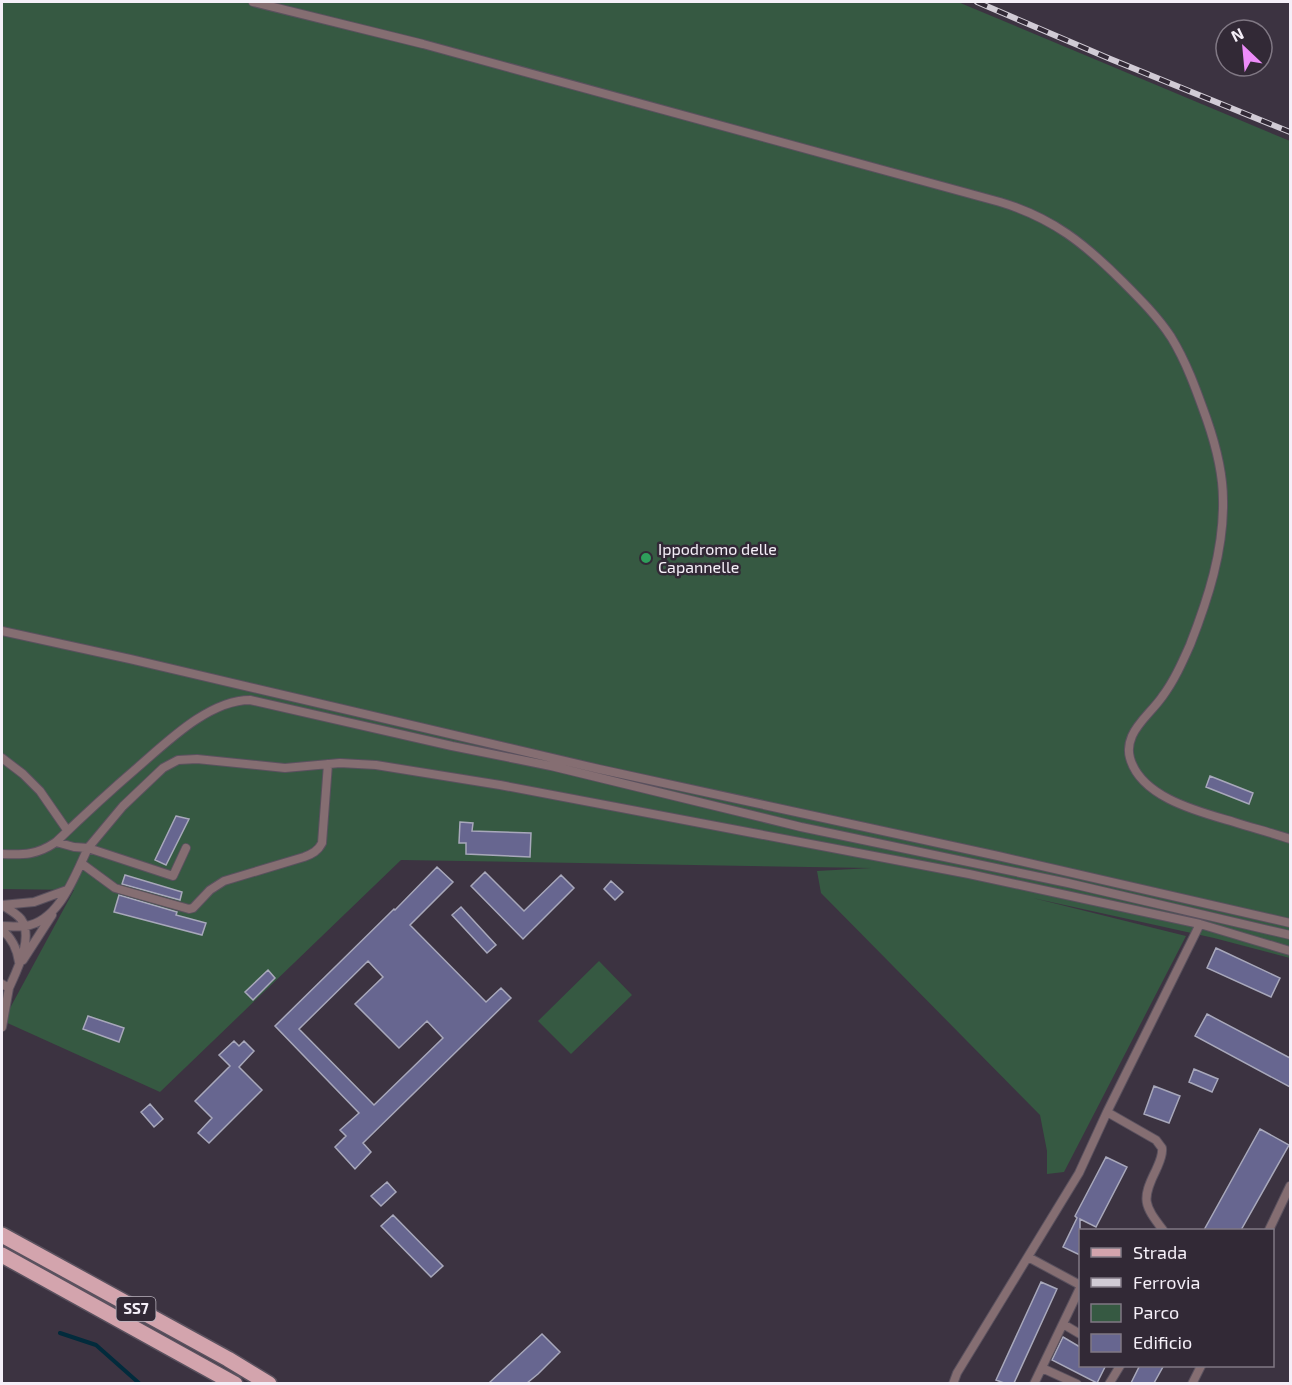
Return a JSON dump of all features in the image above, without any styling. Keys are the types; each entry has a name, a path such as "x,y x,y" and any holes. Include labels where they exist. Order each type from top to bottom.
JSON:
{"main road":[{"name":"SS7","path":"2,1235 269,1383"},
{"name":"SS7","path":"2,1255 235,1383"}],"lane":[{"path":"253,2 392,36 1000,202 1052,223 1085,246 1146,306 1176,346 1206,419 1219,459 1222,486 1221,543 1209,591 1189,646 1175,676 1163,696 1132,736 1129,746 1130,759 1142,780 1175,802 1290,839"},
{"path":"2,631 599,769 998,856 1290,923"},
{"path":"2,854 31,854 56,842 159,748 193,723 226,704 250,700 551,766 801,827 1068,883 1290,935"},
{"path":"2,758 40,791 67,830"},
{"path":"2,1027 5,986 57,907 88,848 123,806 163,768 178,760 197,759 285,768 340,763 376,765 500,785 969,874 1200,924 1290,951"},
{"path":"81,863 115,888 189,909 193,908 210,890 224,881 304,857 320,848 328,765"},
{"path":"56,842 88,848 173,876 186,848"},
{"path":"2,905 34,902 67,890"},
{"path":"2,905 18,916 25,926 26,936 20,966"},
{"path":"2,928 25,926 44,918 57,907"},
{"path":"952,1383 1079,1173 1200,924"},
{"path":"2,928 14,944 20,966"},
{"path":"1107,1112 1160,1143 1161,1158 1148,1187 1146,1199 1150,1212 1162,1229"},
{"path":"1269,1229 1290,1186"},
{"path":"1028,1257 1079,1286"},
{"path":"1034,1383 1079,1289"},
{"path":"1063,1324 1079,1333"},
{"path":"1109,1383 1119,1367"},
{"path":"1192,1383 1200,1367"},
{"path":"1042,1368 1077,1383"}],"green space":[{"name":"Ippodromo delle Capannelle","path":"2,2 958,2 1290,141 1290,958 1214,938 1033,898 1186,936 1064,1172 1047,1174 1047,1151 1040,1115 821,893 817,871 871,868 401,860 160,1092 3,1021 74,890 2,889"},
{"path":"599,961 632,995 571,1054 538,1021"}],"building":[{"path":"1210,776 1253,793 1249,804 1206,787"},
{"path":"176,816 189,819 166,865 155,860"},
{"path":"460,822 473,823 472,831 531,833 530,857 466,854 466,843 459,843"},
{"path":"437,867 453,882 410,925 486,1002 501,988 511,998 363,1143 371,1152 355,1169 335,1147 346,1136 340,1130 359,1113 275,1026","holes":["368,961 383,977 355,1004 399,1048 427,1021 443,1038 374,1105 299,1029"]},
{"path":"485,872 524,911 561,875 574,888 523,939 471,886"},
{"path":"125,875 182,892 180,900 122,884"},
{"path":"611,881 623,892 615,900 604,889"},
{"path":"119,895 206,923 202,935 114,912"},
{"path":"461,907 496,945 487,953 452,915"},
{"path":"1216,948 1280,978 1271,997 1207,968"},
{"path":"268,970 275,978 253,1000 245,992"},
{"path":"1207,1014 1290,1058 1290,1087 1195,1036"},
{"path":"88,1016 124,1028 119,1042 83,1029"},
{"path":"234,1041 239,1046 244,1041 254,1051 239,1067 262,1090 209,1143 198,1133 212,1118 195,1101 230,1066 219,1055"},
{"path":"1194,1069 1218,1079 1212,1092 1189,1082"},
{"path":"1154,1086 1180,1096 1169,1123 1144,1114"},
{"path":"150,1104 163,1119 154,1127 141,1112"},
{"path":"1260,1129 1289,1145 1242,1229 1205,1229"},
{"path":"1106,1157 1127,1167 1096,1227 1080,1219 1079,1255 1063,1247 1077,1218 1075,1216"},
{"path":"387,1182 396,1192 381,1206 371,1196"},
{"path":"393,1215 443,1266 431,1277 381,1226"},
{"path":"1041,1282 1057,1289 1014,1383 996,1380"},
{"path":"542,1334 560,1352 538,1374 527,1383 489,1383"},
{"path":"1063,1337 1079,1346 1079,1367 1105,1367 1097,1383 1052,1360"},
{"path":"1139,1367 1163,1367 1154,1383 1131,1383"}],"waterway":[{"path":"60,1333 96,1345 140,1384"}],"railway":[{"path":"977,2 1290,132"}],"place":[{"name":"Ippodromo delle Capannelle","path":"646,558"}]}
